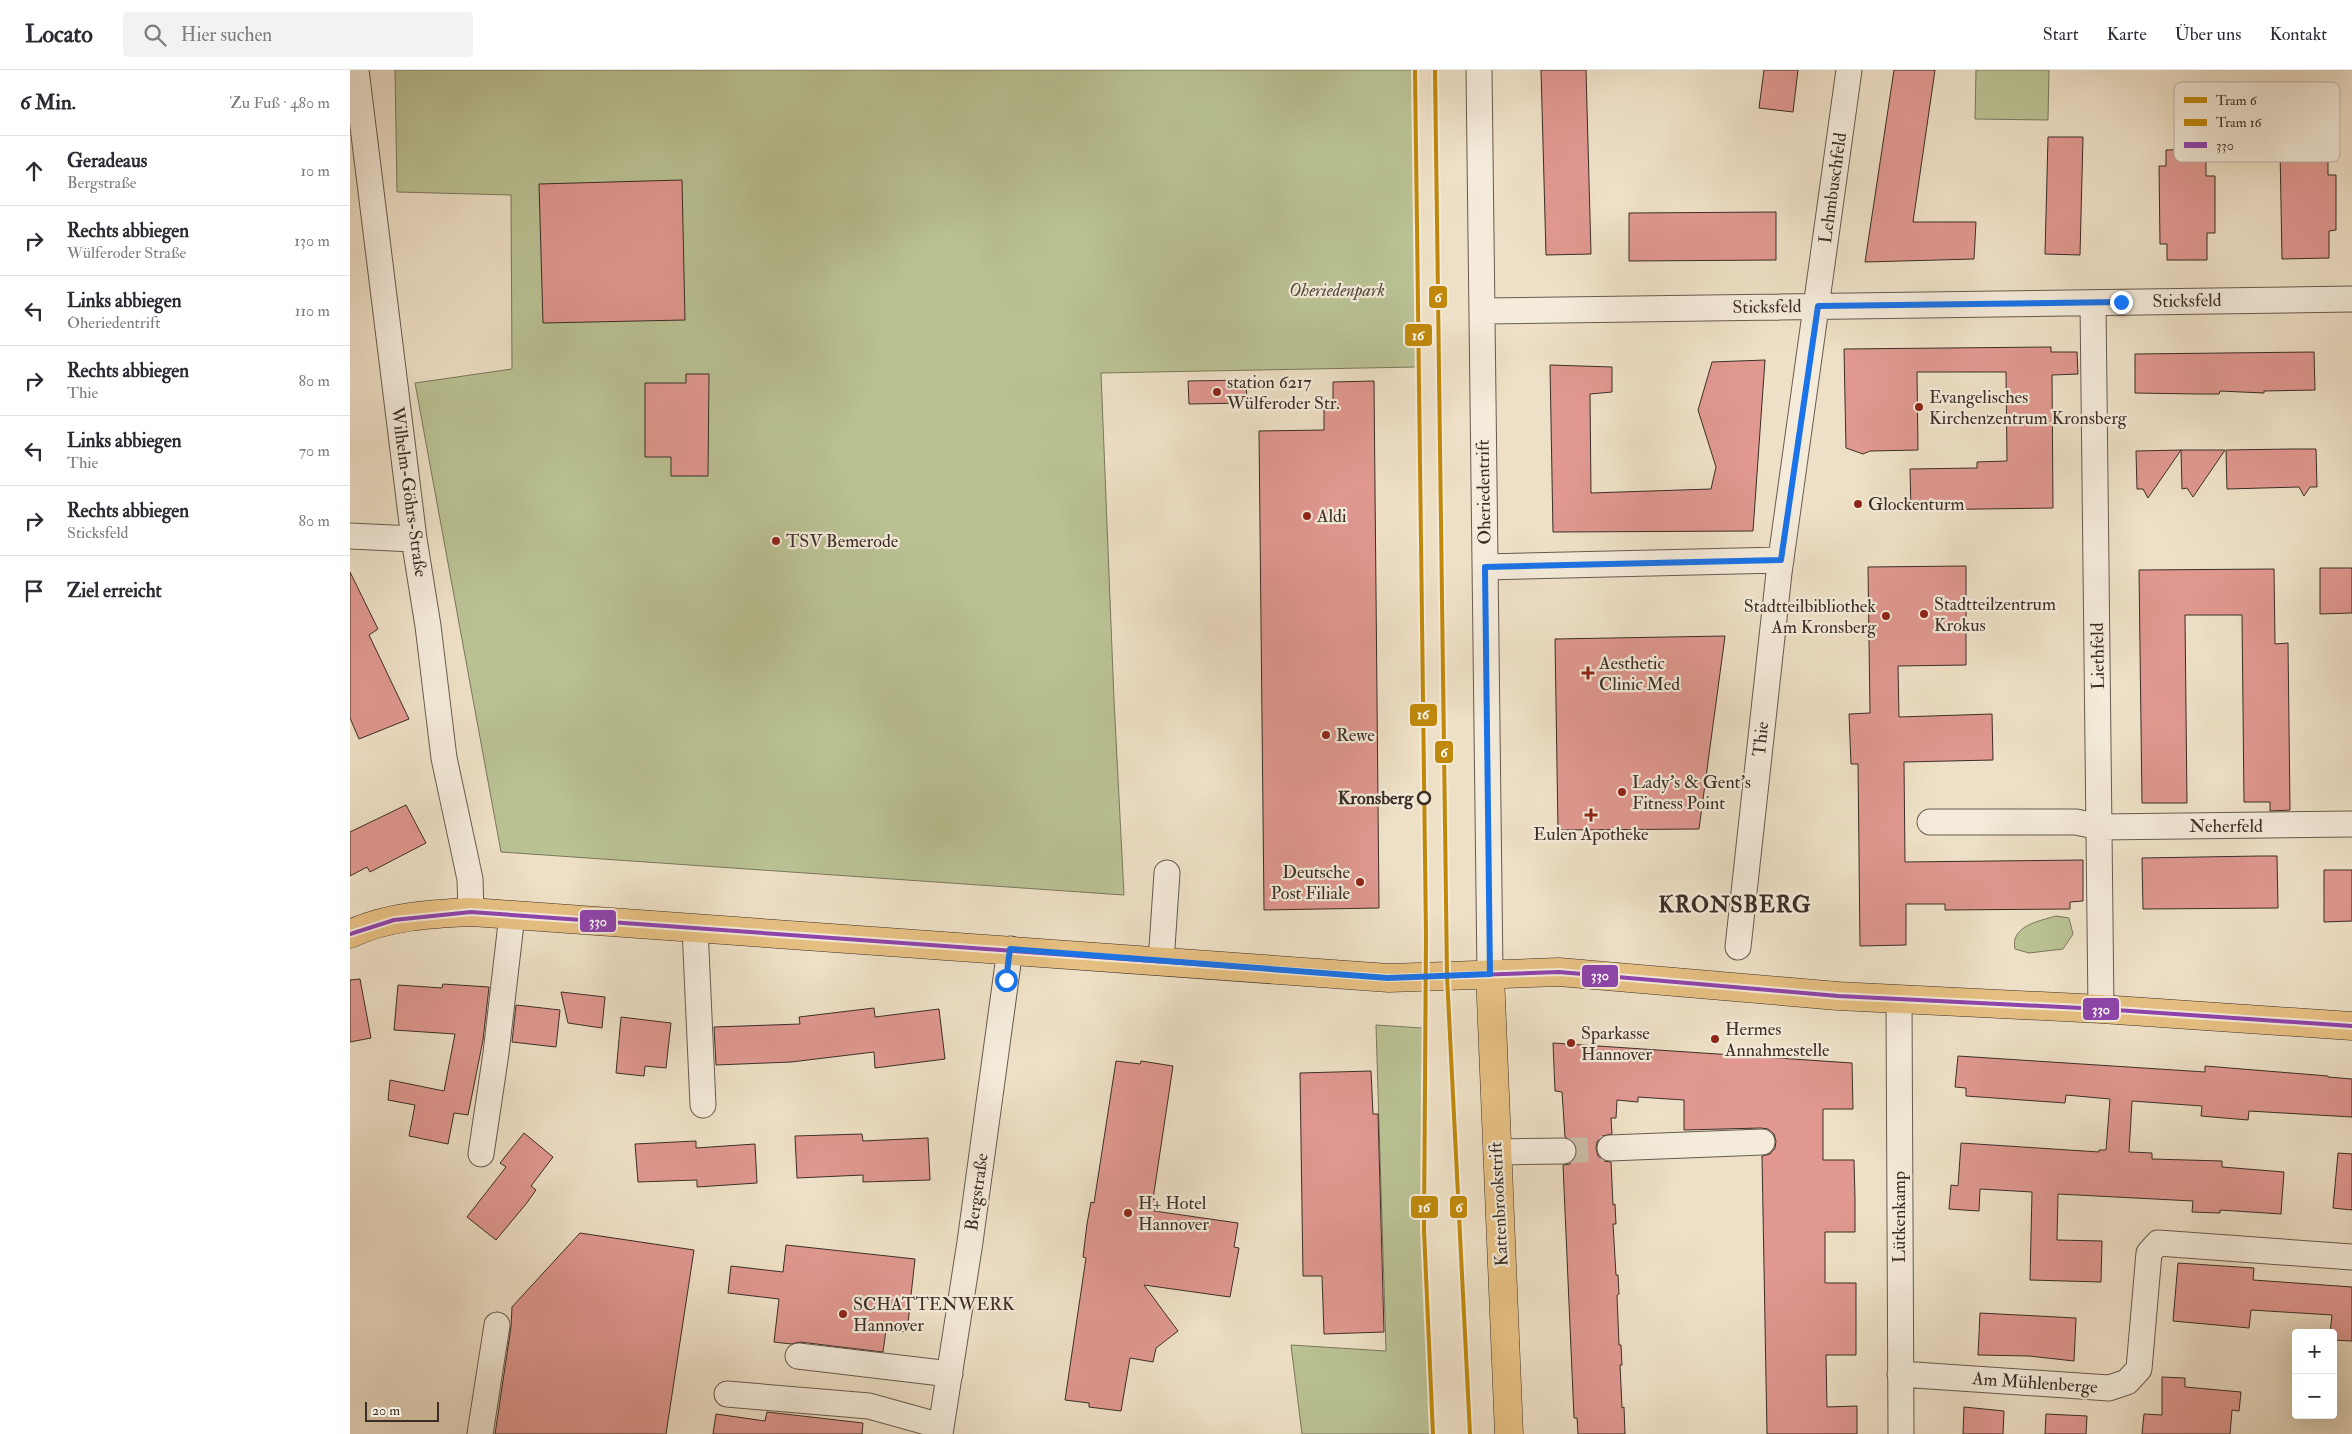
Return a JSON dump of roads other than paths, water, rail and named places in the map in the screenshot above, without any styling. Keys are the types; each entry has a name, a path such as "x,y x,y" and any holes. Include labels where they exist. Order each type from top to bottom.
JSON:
{"main road":[{"path":"350,934 377,923 424,914 471,912 1010,949 1388,978 1568,972 1838,996 2101,1009 2352,1026"},
{"name":"Kattenbrookstrift","path":"1490,974 1509,1434"}],"street":[{"name":"Wilhelm-Göhrs-Straße","path":"356,70 414,539 428,626 444,758 470,879 471,912"},
{"name":"Oheriedentrift","path":"1479,70 1490,974"},
{"name":"Lehmbuschfeld","path":"1818,306 1849,70"},
{"name":"Sticksfeld","path":"1482,311 2352,299"},
{"name":"Liethfeld","path":"2093,303 2101,1009"},
{"name":"Thie","path":"1738,947 1781,560 1818,306"},
{"path":"350,536 414,539"},
{"path":"1485,567 1781,560"},
{"name":"Neherfeld","path":"1930,822 2076,822 2100,827 2352,824"},
{"path":"1161,962 1167,873"},
{"path":"480,1154 496,1052 512,915"},
{"path":"695,928 703,1105"},
{"name":"Bergstraße","path":"941,1430 980,1172 1010,949"},
{"name":"Lütkenkamp","path":"1899,999 1901,1434"},
{"path":"1610,1148 1762,1142"},
{"path":"1497,1152 1563,1151"},
{"name":"Am Mühlenberge","path":"1900,1374 2109,1388 2127,1382 2139,1369 2148,1253 2158,1243 2352,1257"},
{"path":"480,1434 497,1325"},
{"path":"798,1356 950,1374"},
{"path":"727,1394 869,1406 893,1424 941,1430"}],"tunnel":[{"path":"1563,1151 1610,1148"}],"tram line":[{"name":"16","path":"1415,70 1426,936 1424,1230 1433,1434"},
{"name":"6","path":"1435,70 1447,976 1470,1434"}],"place":[{"name":"station 6217 Wülferoder Str.","path":"1217,392"},
{"name":"Evangelisches Kirchenzentrum Kronsberg","path":"1919,407"},
{"name":"Glockenturm","path":"1858,504"},
{"name":"Aldi","path":"1307,516"},
{"name":"TSV Bemerode","path":"776,541"},
{"name":"Stadtteilzentrum Krokus","path":"1924,614"},
{"name":"Stadtteilbibliothek Am Kronsberg","path":"1886,616"},
{"name":"Aesthetic Clinic Med","path":"1588,673"},
{"name":"Rewe","path":"1326,735"},
{"name":"Lady's & Gent's Fitness Point","path":"1622,792"},
{"name":"Kronsberg","path":"1424,798"},
{"name":"Eulen Apotheke","path":"1591,815"},
{"name":"Deutsche Post Filiale","path":"1360,882"},
{"name":"Hermes Annahmestelle","path":"1715,1039"},
{"name":"Sparkasse Hannover","path":"1571,1043"},
{"name":"H+ Hotel Hannover","path":"1128,1213"},
{"name":"SCHATTENWERK Hannover","path":"843,1314"}],"district":[{"name":"KRONSBERG","path":"1735,905"}],"park label":[{"name":"Oheriedenpark","path":"1337,290"}]}
